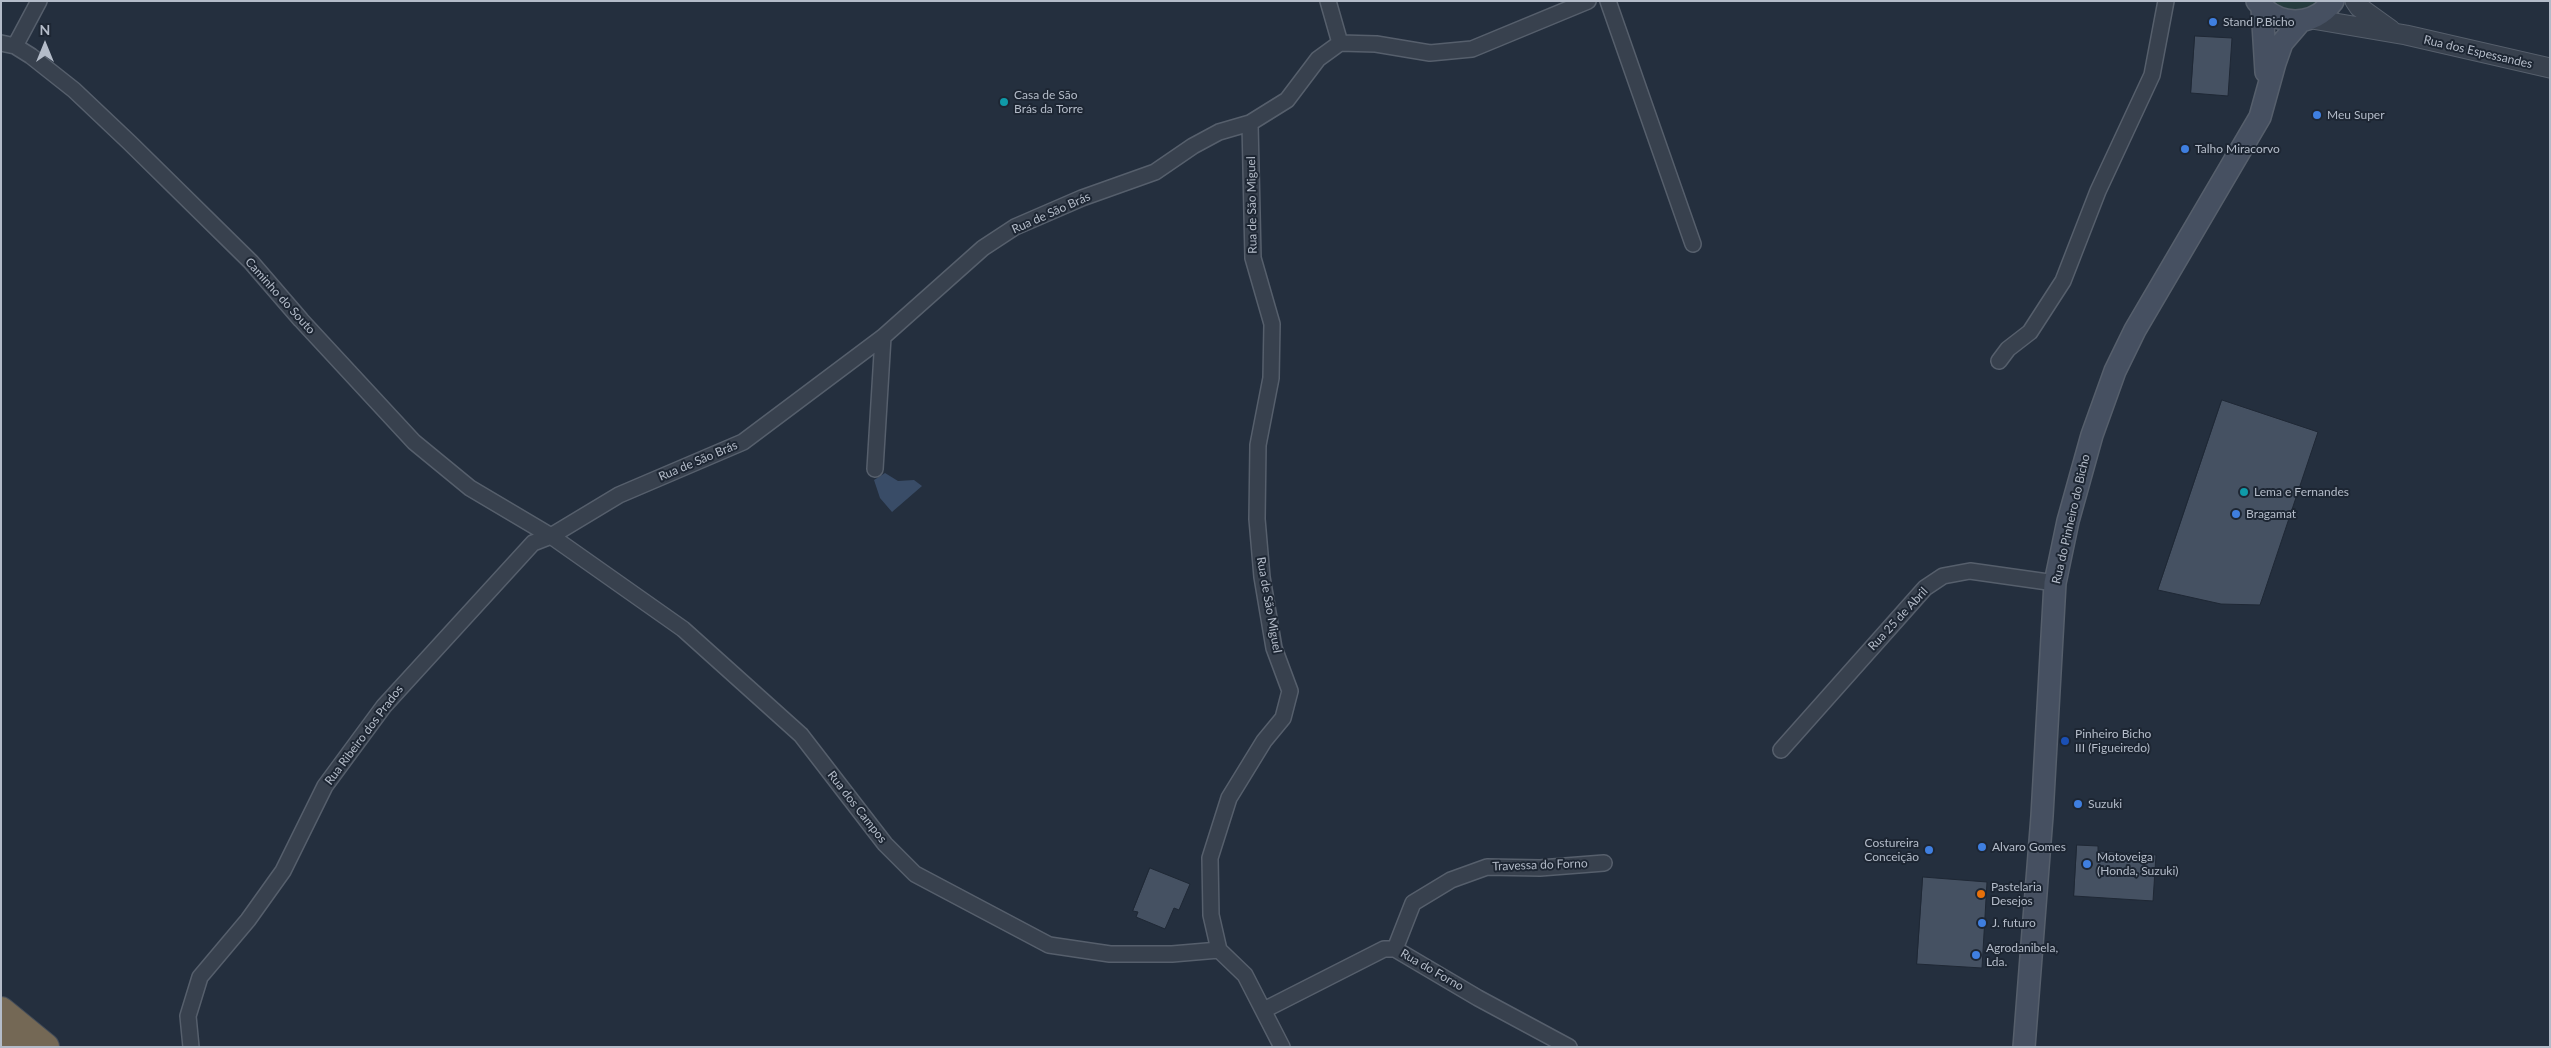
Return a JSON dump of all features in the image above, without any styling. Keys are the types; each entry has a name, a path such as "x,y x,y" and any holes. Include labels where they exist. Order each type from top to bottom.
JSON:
{"highway":[{"path":"1,1010 45,1047"},
{"path":"1,1040 10,1047"}],"main road":[{"name":"Rua do Pinheiro do Bicho","path":"2024,1047 2041,833 2055,583 2068,520 2092,434 2116,371 2135,330 2260,117 2282,43 2306,21 2327,10 2333,1"},
{"name":"Rua do Pinheiro do Bicho","path":"2259,5 2265,32 2266,93"},
{"path":"2259,5 2273,16 2286,21 2306,21"}],"street":[{"path":"8,45 39,1"},
{"path":"1328,1 1340,43 1376,44 1430,53 1472,49 1588,1"},
{"path":"1608,1 1692,244"},
{"path":"1999,361 2008,349 2030,332 2063,281 2098,191 2152,75 2166,1"},
{"path":"2355,1 2359,7 2385,28 2406,35"},
{"path":"2306,21 2406,35"},
{"name":"Rua dos Espessandes","path":"2406,35 2550,68"},
{"name":"Rua de São Brás","path":"551,536 619,495 743,442 883,337 983,248 1015,227 1082,198 1154,172 1193,146 1219,132 1250,123 1288,100 1318,60 1340,43"},
{"name":"Caminho do Souto","path":"8,45 32,56 74,90 251,262 301,320 414,442 470,488 551,536"},
{"name":"Rua de São Miguel","path":"1219,950 1211,915 1210,858 1229,798 1264,741 1283,718 1290,692 1274,648 1262,577 1257,519 1258,445 1271,378 1272,324 1253,258 1250,123"},
{"path":"875,469 883,337"},
{"name":"Rua dos Campos","path":"551,536 684,629 801,735 885,844 915,874 1049,945 1110,954 1172,954 1219,950"},
{"name":"Rua Ribeiro dos Prados","path":"191,1047 188,1016 200,977 248,920 283,871 312,810 343,759 384,706 472,612 512,564 533,543 551,536"},
{"name":"Rua 25 de Abril","path":"1781,750 1925,588 1944,576 1970,572 2055,583"},
{"name":"Travessa do Forno","path":"1395,949 1413,903 1450,880 1487,866 1540,868 1604,863"},
{"name":"Rua do Forno","path":"1264,1010 1384,949 1395,949 1478,998 1569,1047"},
{"path":"1219,950 1245,975 1282,1047"}],"green space":[{"path":"2272,1 2319,1 2302,9 2289,10 2277,6"}],"water":[{"path":"885,473 898,481 914,480 922,486 892,512 880,498 874,480"}],"building":[{"path":"2195,36 2232,38 2228,96 2191,93"},
{"name":"Lema e Fernandes","path":"2222,400 2318,432 2260,605 2221,604 2158,590"},
{"path":"2077,845 2098,846 2098,851 2156,855 2153,901 2074,896"},
{"path":"1150,868 1190,884 1179,910 1174,908 1165,929 1136,917 1138,912 1133,911"},
{"path":"1923,877 1987,882 1982,968 1917,964"}],"place":[{"name":"Stand P.Bicho","path":"2213,22"},
{"name":"Casa de São Brás da Torre","path":"1004,102"},
{"name":"Meu Super","path":"2317,115"},
{"name":"Talho Miracorvo","path":"2185,149"},
{"name":"Lema e Fernandes","path":"2244,492"},
{"name":"Bragamat","path":"2236,514"},
{"name":"Pinheiro Bicho III (Figueiredo)","path":"2065,741"},
{"name":"Suzuki","path":"2078,804"},
{"name":"Alvaro Gomes","path":"1982,847"},
{"name":"Costureira Conceição","path":"1929,850"},
{"name":"Motoveiga (Honda, Suzuki)","path":"2087,864"},
{"name":"Pastelaria Desejos","path":"1981,894"},
{"name":"J. futuro","path":"1982,923"},
{"name":"Agrodanibela, Lda.","path":"1976,955"}]}
